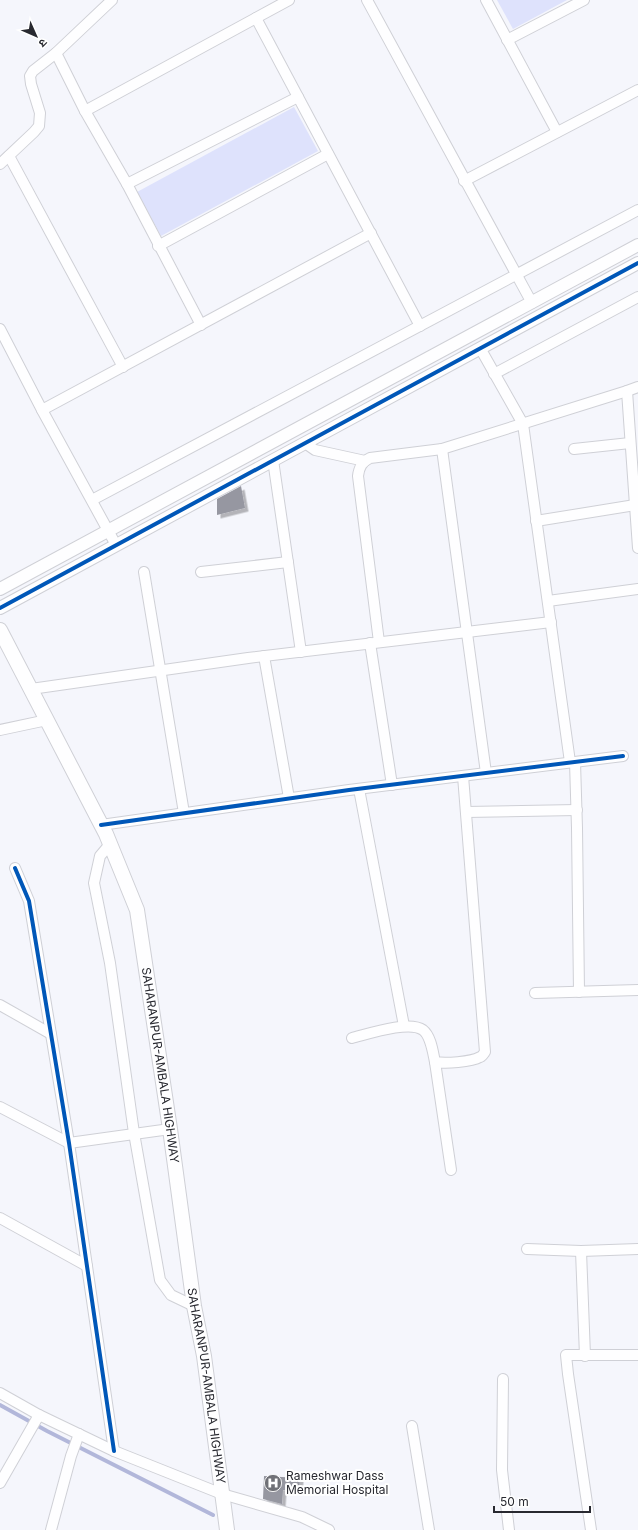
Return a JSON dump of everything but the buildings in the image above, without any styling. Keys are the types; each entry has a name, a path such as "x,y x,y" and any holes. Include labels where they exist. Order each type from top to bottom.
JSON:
{"main road":[{"name":"SAHARANPUR-AMBALA HIGHWAY","path":"0,630 111,843 137,910 170,1129 194,1306 204,1356 227,1530"}],"street":[{"path":"0,164 10,156 39,126 40,113 30,76 39,65 56,53 112,0"},
{"path":"85,111 289,0"},
{"path":"366,0 532,303"},
{"path":"486,0 557,132"},
{"path":"507,40 584,0"},
{"path":"256,18 420,326"},
{"path":"56,53 85,111 127,184 158,246 201,325"},
{"path":"464,181 638,90"},
{"path":"127,184 298,97"},
{"path":"158,246 328,154"},
{"path":"10,156 123,367"},
{"path":"92,500 638,210"},
{"path":"42,410 371,233"},
{"path":"0,589 638,245"},
{"path":"0,608 638,263"},
{"path":"494,374 638,296"},
{"path":"0,329 42,410 116,545"},
{"path":"480,348 523,424 536,522 573,762 577,810 579,992"},
{"path":"304,443 315,450 365,460 370,458 442,448 627,392 638,387"},
{"path":"627,392 638,548"},
{"path":"574,449 630,443"},
{"path":"442,448 486,773"},
{"path":"273,460 301,652"},
{"path":"365,460 359,468 358,476 375,643 392,785"},
{"path":"536,522 635,505"},
{"path":"201,572 288,562"},
{"path":"144,572 184,813"},
{"path":"548,601 638,589"},
{"path":"31,689 264,656 551,622"},
{"path":"264,656 289,798"},
{"path":"0,730 47,720"},
{"path":"101,825 289,798 623,756"},
{"path":"435,1062 443,1064 468,1060 481,1057 485,1052 463,776"},
{"path":"359,789 404,1026"},
{"path":"466,812 577,810"},
{"path":"111,843 100,856 94,882 110,964 134,1133 160,1280 172,1295 194,1306"},
{"path":"15,868 29,901 69,1143 114,1451"},
{"path":"535,993 638,990"},
{"path":"0,1005 51,1034"},
{"path":"352,1038 404,1026 424,1030 429,1040 435,1062 451,1170"},
{"path":"0,1107 69,1143 170,1129"},
{"path":"0,1218 88,1266"},
{"path":"527,1249 581,1251 638,1249"},
{"path":"581,1251 585,1356"},
{"path":"592,1530 566,1355 638,1355"},
{"path":"503,1379 502,1470 509,1530"},
{"path":"0,1393 38,1417 78,1437 222,1494 302,1517 330,1530"},
{"path":"0,1483 38,1417"},
{"path":"412,1426 428,1530"},
{"path":"51,1530 78,1437"}],"shaded area":[{"path":"497,0 567,0 513,29"},
{"path":"294,107 318,151 161,236 137,192"}],"waterway":[{"path":"0,1405 47,1431 213,1515"}],"cycle path":[{"path":"0,608 638,263"},
{"path":"101,825 349,790 623,756"},
{"path":"15,868 29,901 69,1143 114,1451"}],"place":[{"name":"Rameshwar Dass Memorial Hospital","path":"273,1483"}]}
